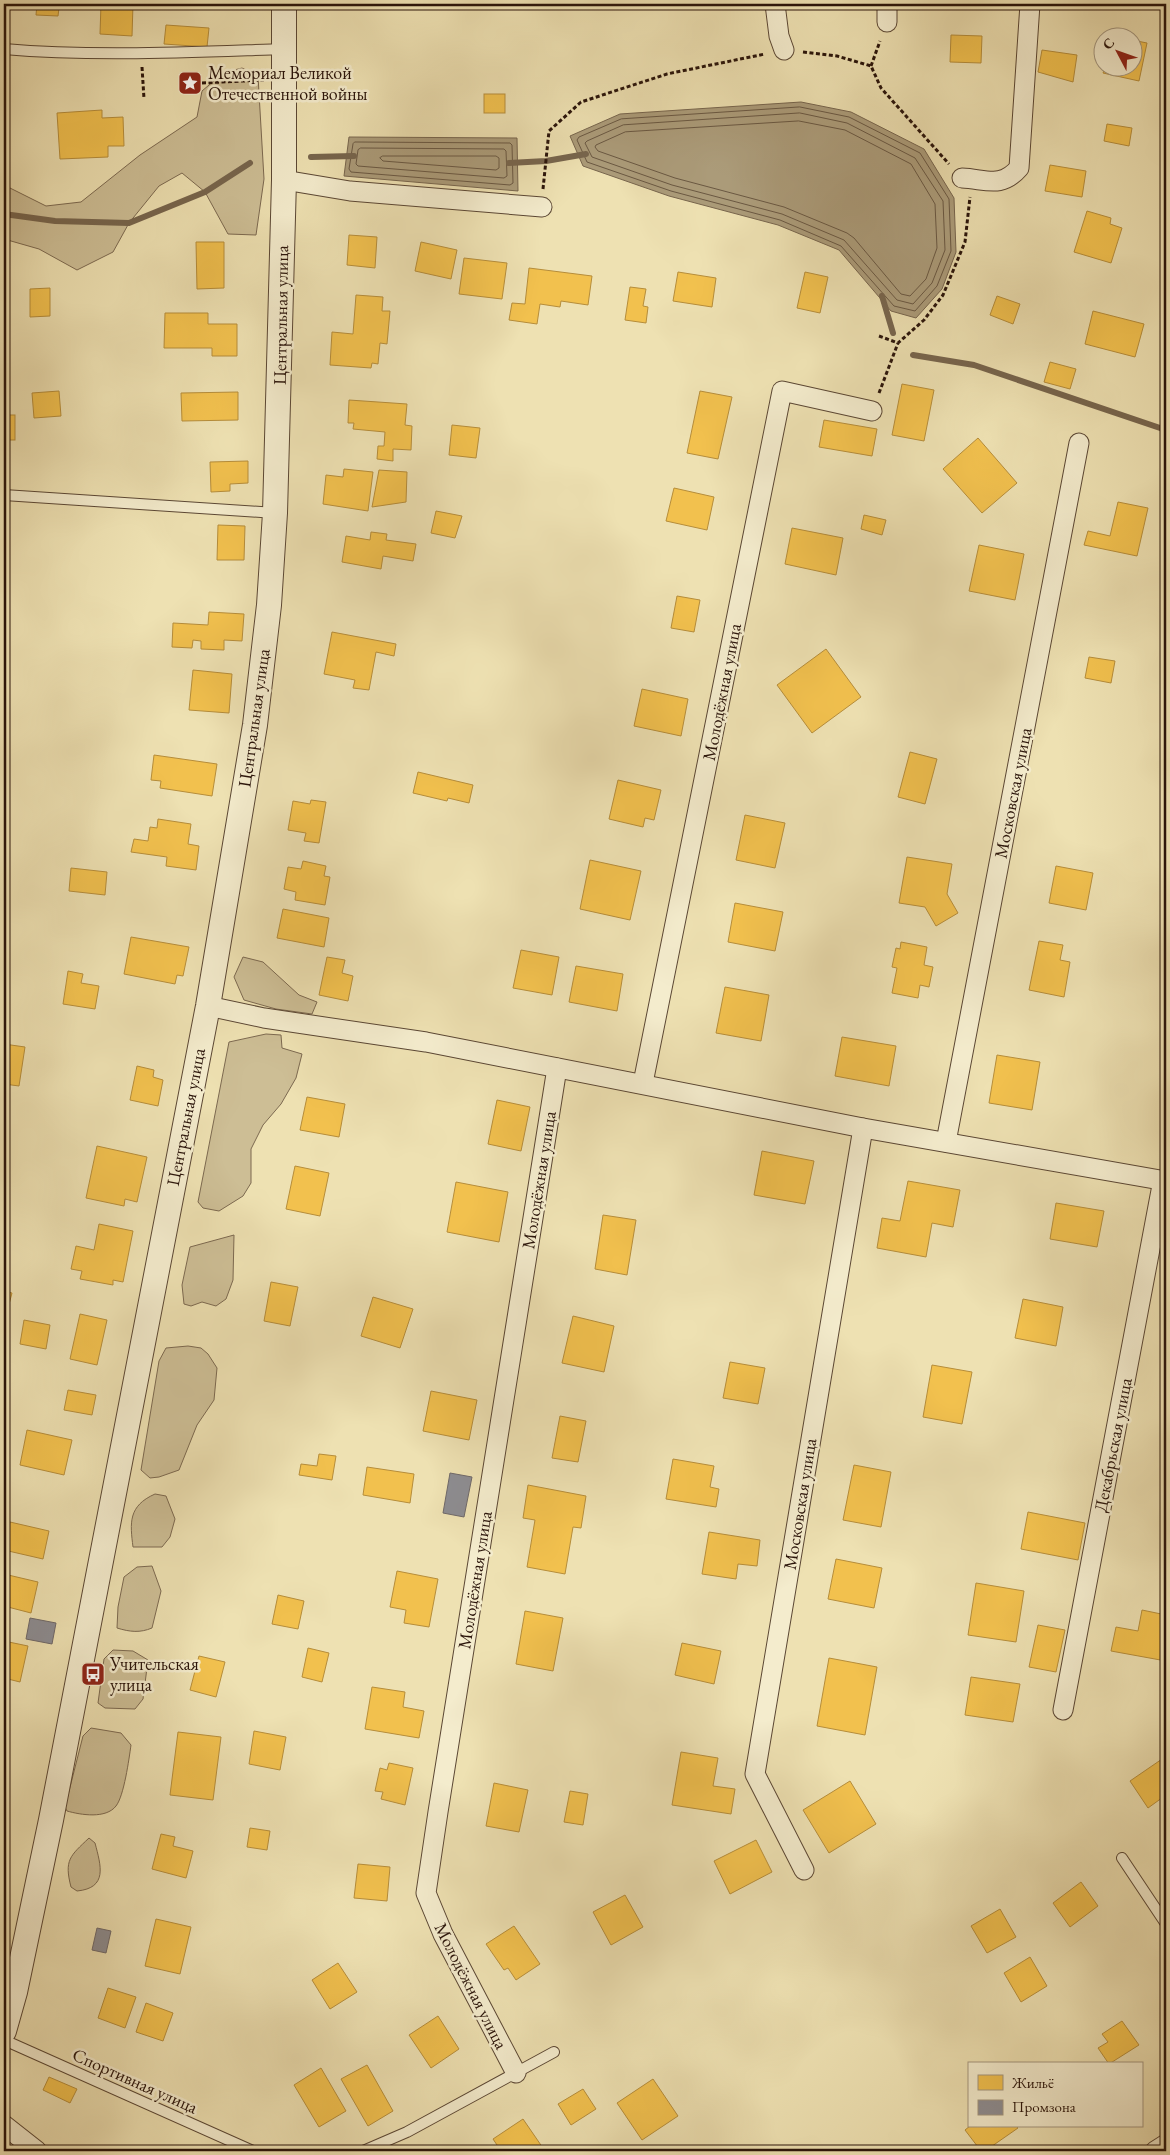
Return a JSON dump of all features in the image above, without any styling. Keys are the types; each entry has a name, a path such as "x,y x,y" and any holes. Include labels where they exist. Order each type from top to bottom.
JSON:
{"street":[{"name":"Центральная улица","path":"4,2031 15,1992 43,1856 208,1006 255,725 269,605 275,513 284,180 284,4"},
{"path":"775,4 778,36 784,50"},
{"path":"962,178 987,182 1001,180 1010,178 1019,168 1030,4"},
{"path":"284,180 350,191 542,207"},
{"name":"Молодёжная улица","path":"643,1083 782,391 872,411"},
{"name":"Московская улица","path":"946,1142 1079,443"},
{"path":"208,1006 264,1018 426,1042 643,1083 863,1128 1165,1181"},
{"name":"Молодёжная улица","path":"516,2073 443,1934 426,1893 557,1068"},
{"name":"Московская улица","path":"804,1870 756,1774 863,1128"},
{"name":"Декабрьская улица","path":"1063,1710 1165,1181"},
{"path":"4,2124 38,2151"},
{"path":"1154,2151 1166,2144"}],"lane":[{"path":"4,49 46,53 142,54 284,49"},
{"path":"4,495 275,513"},
{"path":"1122,1858 1166,1924"},
{"name":"Спортивная улица","path":"4,2040 253,2151"},
{"path":"363,2151 407,2132 554,2052"}],"path":[{"path":"872,411 898,342 924,320 943,295 965,242 971,190 881,88 871,66 887,13"},
{"path":"542,207 549,131 581,102 667,74 784,50 837,56 871,66"},
{"path":"142,54 144,99"},
{"path":"879,336 898,342"}],"shaded area":[{"path":"242,68 258,76 264,179 256,235 228,234 205,192 182,173 159,186 129,223 113,252 77,270 39,249 4,239 4,185 46,206 81,202 140,155 197,117 202,91 223,73"},
{"path":"243,957 263,962 299,995 317,1002 312,1014 276,1009 244,1000 234,977"},
{"path":"266,1034 281,1035 282,1048 302,1054 296,1078 281,1104 263,1125 251,1149 251,1183 243,1196 219,1211 203,1208 198,1202 229,1042"},
{"path":"234,1235 233,1280 226,1299 216,1306 202,1302 191,1306 184,1304 182,1285 190,1247"},
{"path":"188,1346 201,1348 208,1354 217,1368 214,1400 197,1425 179,1470 150,1478 141,1470 159,1361 166,1348"},
{"path":"155,1494 166,1496 175,1519 170,1537 162,1547 133,1547 131,1530 135,1510 146,1499"},
{"path":"152,1566 161,1591 152,1628 135,1631 117,1628 118,1607 124,1577 137,1567"},
{"path":"113,1650 133,1651 148,1660 143,1699 135,1709 105,1708 98,1703 104,1659"},
{"path":"91,1728 121,1733 131,1745 126,1777 119,1801 112,1810 93,1815 67,1811 65,1807 83,1736"},
{"path":"89,1838 95,1843 100,1874 98,1881 94,1885 77,1891 71,1887 69,1878 70,1859 77,1849"}],"water":[{"path":"801,102 851,112 924,149 954,198 956,252 942,289 916,318 891,311 839,250 778,225 669,196 583,166 570,136 620,114"},
{"path":"349,137 517,138 518,191 344,176"}],"building: Жильё":[{"path":"37,4 66,4 66,9 59,8 58,16 36,15"},
{"path":"101,4 133,4 132,36 100,34"},
{"path":"213,4 239,4 239,7 213,6"},
{"path":"631,4 659,4 658,8 631,7"},
{"path":"166,25 209,28 207,47 164,44"},
{"path":"951,35 982,36 981,63 950,62"},
{"path":"1142,42 1147,43 1142,67"},
{"path":"1042,50 1077,55 1073,82 1038,72"},
{"path":"1126,78 1140,78 1139,81"},
{"path":"484,94 505,94 505,113 484,113"},
{"path":"102,110 102,118 123,117 124,146 108,146 108,157 60,159 57,113"},
{"path":"1107,124 1132,128 1129,146 1104,141"},
{"path":"1050,165 1086,171 1082,197 1045,191"},
{"path":"1087,211 1111,218 1110,224 1122,228 1111,263 1074,252"},
{"path":"349,235 377,237 375,268 347,265"},
{"path":"196,242 224,242 224,288 197,289"},
{"path":"421,242 457,250 451,279 415,271"},
{"path":"464,258 507,263 502,299 459,294"},
{"path":"529,268 592,276 588,305 561,301 560,307 540,304 537,324 509,320 512,303 525,304"},
{"path":"678,272 716,278 712,307 673,301"},
{"path":"805,272 828,277 820,313 797,308"},
{"path":"630,287 646,289 643,306 648,307 646,323 625,320"},
{"path":"50,288 50,316 30,317 30,289"},
{"path":"356,295 383,297 382,311 390,311 387,344 380,343 378,364 372,363 371,368 330,365 332,332 353,334"},
{"path":"997,296 1020,304 1013,324 990,315"},
{"path":"1093,311 1144,324 1135,357 1085,344"},
{"path":"165,313 208,313 208,324 237,324 237,356 212,356 212,348 164,348"},
{"path":"1050,362 1076,369 1070,389 1044,382"},
{"path":"902,384 934,390 924,441 892,435"},
{"path":"59,391 61,416 34,418 32,393"},
{"path":"700,391 732,397 718,459 687,453"},
{"path":"238,392 238,420 182,421 181,393"},
{"path":"349,400 407,404 405,425 412,426 411,450 393,449 393,461 377,459 378,446 384,446 385,432 353,429 354,423 348,423"},
{"path":"4,415 15,415 15,440 4,440"},
{"path":"824,420 877,429 872,456 819,447"},
{"path":"452,425 480,428 476,458 449,455"},
{"path":"978,438 1017,483 982,513 943,469"},
{"path":"248,461 248,483 230,484 230,491 211,492 210,462"},
{"path":"344,469 373,472 368,511 323,504 326,475 343,477"},
{"path":"379,470 407,472 406,502 372,507"},
{"path":"674,488 714,497 707,530 666,521"},
{"path":"1118,502 1148,508 1137,556 1084,545 1088,531 1110,536"},
{"path":"436,511 462,516 455,538 431,533"},
{"path":"864,515 886,520 882,535 861,529"},
{"path":"218,525 245,526 244,560 217,560"},
{"path":"792,528 843,538 836,575 785,564"},
{"path":"371,532 387,534 386,540 416,544 413,561 383,556 381,569 342,562 346,536 370,540"},
{"path":"979,545 1024,554 1015,600 969,591"},
{"path":"677,596 700,600 694,632 671,628"},
{"path":"209,612 244,614 242,641 224,640 224,650 201,649 201,641 193,640 192,648 172,647 173,623 208,625"},
{"path":"332,632 396,644 394,656 376,652 369,690 353,688 355,680 324,674"},
{"path":"826,649 861,697 812,733 777,685"},
{"path":"1089,657 1115,661 1111,683 1085,678"},
{"path":"193,670 232,674 229,713 189,710"},
{"path":"642,689 688,699 681,736 634,726"},
{"path":"910,752 937,759 925,804 898,797"},
{"path":"154,755 217,764 212,796 160,788 161,781 151,780"},
{"path":"418,772 473,785 469,803 448,798 447,801 413,793"},
{"path":"618,780 661,790 654,820 645,818 643,827 609,819"},
{"path":"311,800 326,802 319,843 304,841 306,833 288,830 293,801 310,804"},
{"path":"745,815 785,823 775,868 736,860"},
{"path":"158,819 191,824 188,844 199,846 196,870 166,866 167,857 131,852 134,839 148,841 150,827 157,828"},
{"path":"907,857 952,864 947,894 958,913 936,926 925,907 899,903"},
{"path":"590,860 641,871 630,920 580,909"},
{"path":"303,861 326,866 324,876 330,877 325,905 295,900 296,892 284,889 288,867 301,869"},
{"path":"1056,866 1093,873 1086,910 1049,903"},
{"path":"71,868 107,872 105,895 69,891"},
{"path":"735,903 783,912 775,951 728,942"},
{"path":"283,909 329,918 324,947 277,938"},
{"path":"131,937 189,947 183,976 177,975 175,984 124,974"},
{"path":"1039,941 1063,945 1060,960 1070,962 1064,997 1029,990"},
{"path":"901,942 927,947 924,965 933,967 929,987 920,985 918,998 892,993 897,968 892,967 896,948 900,949"},
{"path":"521,950 559,957 552,995 513,988"},
{"path":"327,957 345,960 342,973 353,976 348,1001 319,995"},
{"path":"576,966 623,974 617,1011 569,1002"},
{"path":"68,971 83,974 81,983 99,986 95,1009 63,1004"},
{"path":"725,987 769,995 761,1041 716,1033"},
{"path":"842,1037 896,1046 889,1086 835,1076"},
{"path":"4,1044 25,1047 19,1086 4,1084"},
{"path":"997,1055 1040,1062 1032,1110 989,1103"},
{"path":"137,1066 154,1070 153,1077 163,1080 158,1106 130,1100"},
{"path":"307,1097 345,1104 339,1137 300,1130"},
{"path":"497,1100 530,1107 521,1151 488,1144"},
{"path":"97,1146 147,1157 137,1202 125,1199 124,1206 86,1198"},
{"path":"762,1151 814,1161 805,1204 754,1195"},
{"path":"295,1166 329,1173 320,1216 286,1209"},
{"path":"908,1181 960,1190 953,1227 932,1223 926,1257 877,1248 882,1218 900,1221"},
{"path":"456,1182 508,1192 499,1242 447,1232"},
{"path":"1056,1203 1104,1211 1097,1247 1050,1239"},
{"path":"603,1215 636,1220 627,1275 595,1269"},
{"path":"99,1224 133,1231 123,1282 113,1280 113,1285 80,1279 82,1271 71,1269 76,1246 94,1250"},
{"path":"271,1282 298,1287 290,1326 264,1321"},
{"path":"4,1291 12,1293 7,1312 4,1312"},
{"path":"373,1297 413,1309 400,1348 361,1336"},
{"path":"1023,1299 1063,1307 1056,1346 1015,1338"},
{"path":"80,1314 107,1320 97,1365 70,1359"},
{"path":"573,1316 614,1326 604,1372 562,1363"},
{"path":"24,1320 50,1325 46,1349 20,1344"},
{"path":"730,1362 765,1368 758,1404 723,1398"},
{"path":"932,1365 972,1372 962,1424 923,1417"},
{"path":"68,1390 96,1395 92,1415 64,1410"},
{"path":"431,1391 477,1400 469,1440 423,1431"},
{"path":"560,1416 586,1421 578,1462 552,1458"},
{"path":"27,1430 72,1440 64,1475 20,1465"},
{"path":"319,1454 336,1456 332,1480 299,1475 301,1464 317,1466"},
{"path":"673,1459 714,1466 710,1487 719,1489 716,1507 666,1499"},
{"path":"854,1465 891,1472 881,1527 843,1520"},
{"path":"367,1467 414,1474 410,1503 363,1495"},
{"path":"528,1485 586,1496 581,1528 573,1527 565,1574 527,1567 535,1520 523,1518"},
{"path":"1028,1512 1085,1523 1078,1560 1021,1549"},
{"path":"10,1522 49,1531 43,1559 4,1550"},
{"path":"709,1532 760,1540 757,1566 738,1564 736,1579 702,1574"},
{"path":"836,1559 882,1568 874,1608 828,1599"},
{"path":"397,1571 438,1579 429,1627 404,1623 406,1610 390,1607"},
{"path":"4,1574 38,1582 31,1613 4,1606"},
{"path":"976,1583 1024,1591 1016,1642 968,1635"},
{"path":"278,1595 304,1601 298,1629 272,1624"},
{"path":"1142,1610 1166,1615 1166,1661 1111,1651 1116,1627 1138,1631"},
{"path":"525,1611 563,1618 553,1671 516,1664"},
{"path":"1038,1625 1065,1630 1056,1672 1029,1667"},
{"path":"4,1641 28,1646 20,1682 4,1678"},
{"path":"682,1643 721,1651 714,1684 675,1675"},
{"path":"308,1648 329,1653 322,1682 302,1677"},
{"path":"199,1656 225,1662 216,1697 190,1690"},
{"path":"829,1658 877,1667 865,1735 817,1726"},
{"path":"971,1677 1020,1684 1013,1722 965,1715"},
{"path":"372,1687 405,1692 403,1707 424,1711 419,1738 365,1729"},
{"path":"254,1731 286,1737 280,1770 249,1764"},
{"path":"178,1732 221,1737 213,1800 170,1795"},
{"path":"681,1752 718,1758 713,1786 735,1789 731,1814 672,1805"},
{"path":"1165,1757 1166,1795 1148,1808 1130,1781"},
{"path":"389,1763 413,1768 405,1805 381,1799 383,1792 375,1791 380,1768 387,1770"},
{"path":"850,1781 876,1824 829,1853 803,1810"},
{"path":"494,1783 528,1790 519,1832 486,1826"},
{"path":"570,1791 588,1794 583,1825 564,1822"},
{"path":"250,1828 270,1831 267,1850 247,1847"},
{"path":"161,1834 175,1837 173,1846 193,1851 186,1878 152,1869"},
{"path":"756,1840 772,1872 730,1894 714,1861"},
{"path":"358,1864 390,1867 387,1901 354,1898"},
{"path":"1081,1882 1098,1906 1070,1927 1053,1903"},
{"path":"625,1895 643,1927 611,1945 593,1912"},
{"path":"1000,1909 1016,1937 987,1953 971,1926"},
{"path":"156,1919 191,1927 180,1974 145,1966"},
{"path":"514,1926 540,1964 516,1980 508,1968 504,1970 486,1944"},
{"path":"1030,1957 1047,1986 1021,2002 1004,1973"},
{"path":"338,1963 357,1992 330,2009 312,1980"},
{"path":"108,1988 136,1997 125,2028 98,2018"},
{"path":"146,2003 173,2013 163,2041 136,2032"},
{"path":"438,2016 459,2049 431,2068 409,2035"},
{"path":"1122,2021 1139,2045 1112,2062 1108,2062 1098,2048 1108,2042 1102,2034"},
{"path":"367,2065 393,2111 368,2126 341,2079"},
{"path":"321,2068 346,2111 319,2127 294,2085"},
{"path":"49,2077 77,2089 70,2103 43,2090"},
{"path":"653,2079 678,2116 642,2140 617,2103"},
{"path":"583,2089 596,2109 571,2125 558,2104"},
{"path":"523,2119 545,2151 501,2151 493,2139"},
{"path":"968,2128 1018,2128 985,2151 981,2151 965,2130"}],"building: Промзона":[{"path":"450,1473 472,1477 464,1517 443,1513"},
{"path":"30,1618 56,1623 52,1644 26,1639"},
{"path":"97,1928 111,1931 106,1953 92,1950"}],"waterway":[{"path":"509,163 546,161 586,154"},
{"path":"311,157 354,156"},
{"path":"4,214 55,221 129,223 205,192 250,163"},
{"path":"882,296 893,333"},
{"path":"913,355 974,365 1166,430"}],"place":[{"name":"Мемориал Великой Отечественной войны","path":"190,83"},
{"name":"Учительская улица","path":"93,1674"}]}
